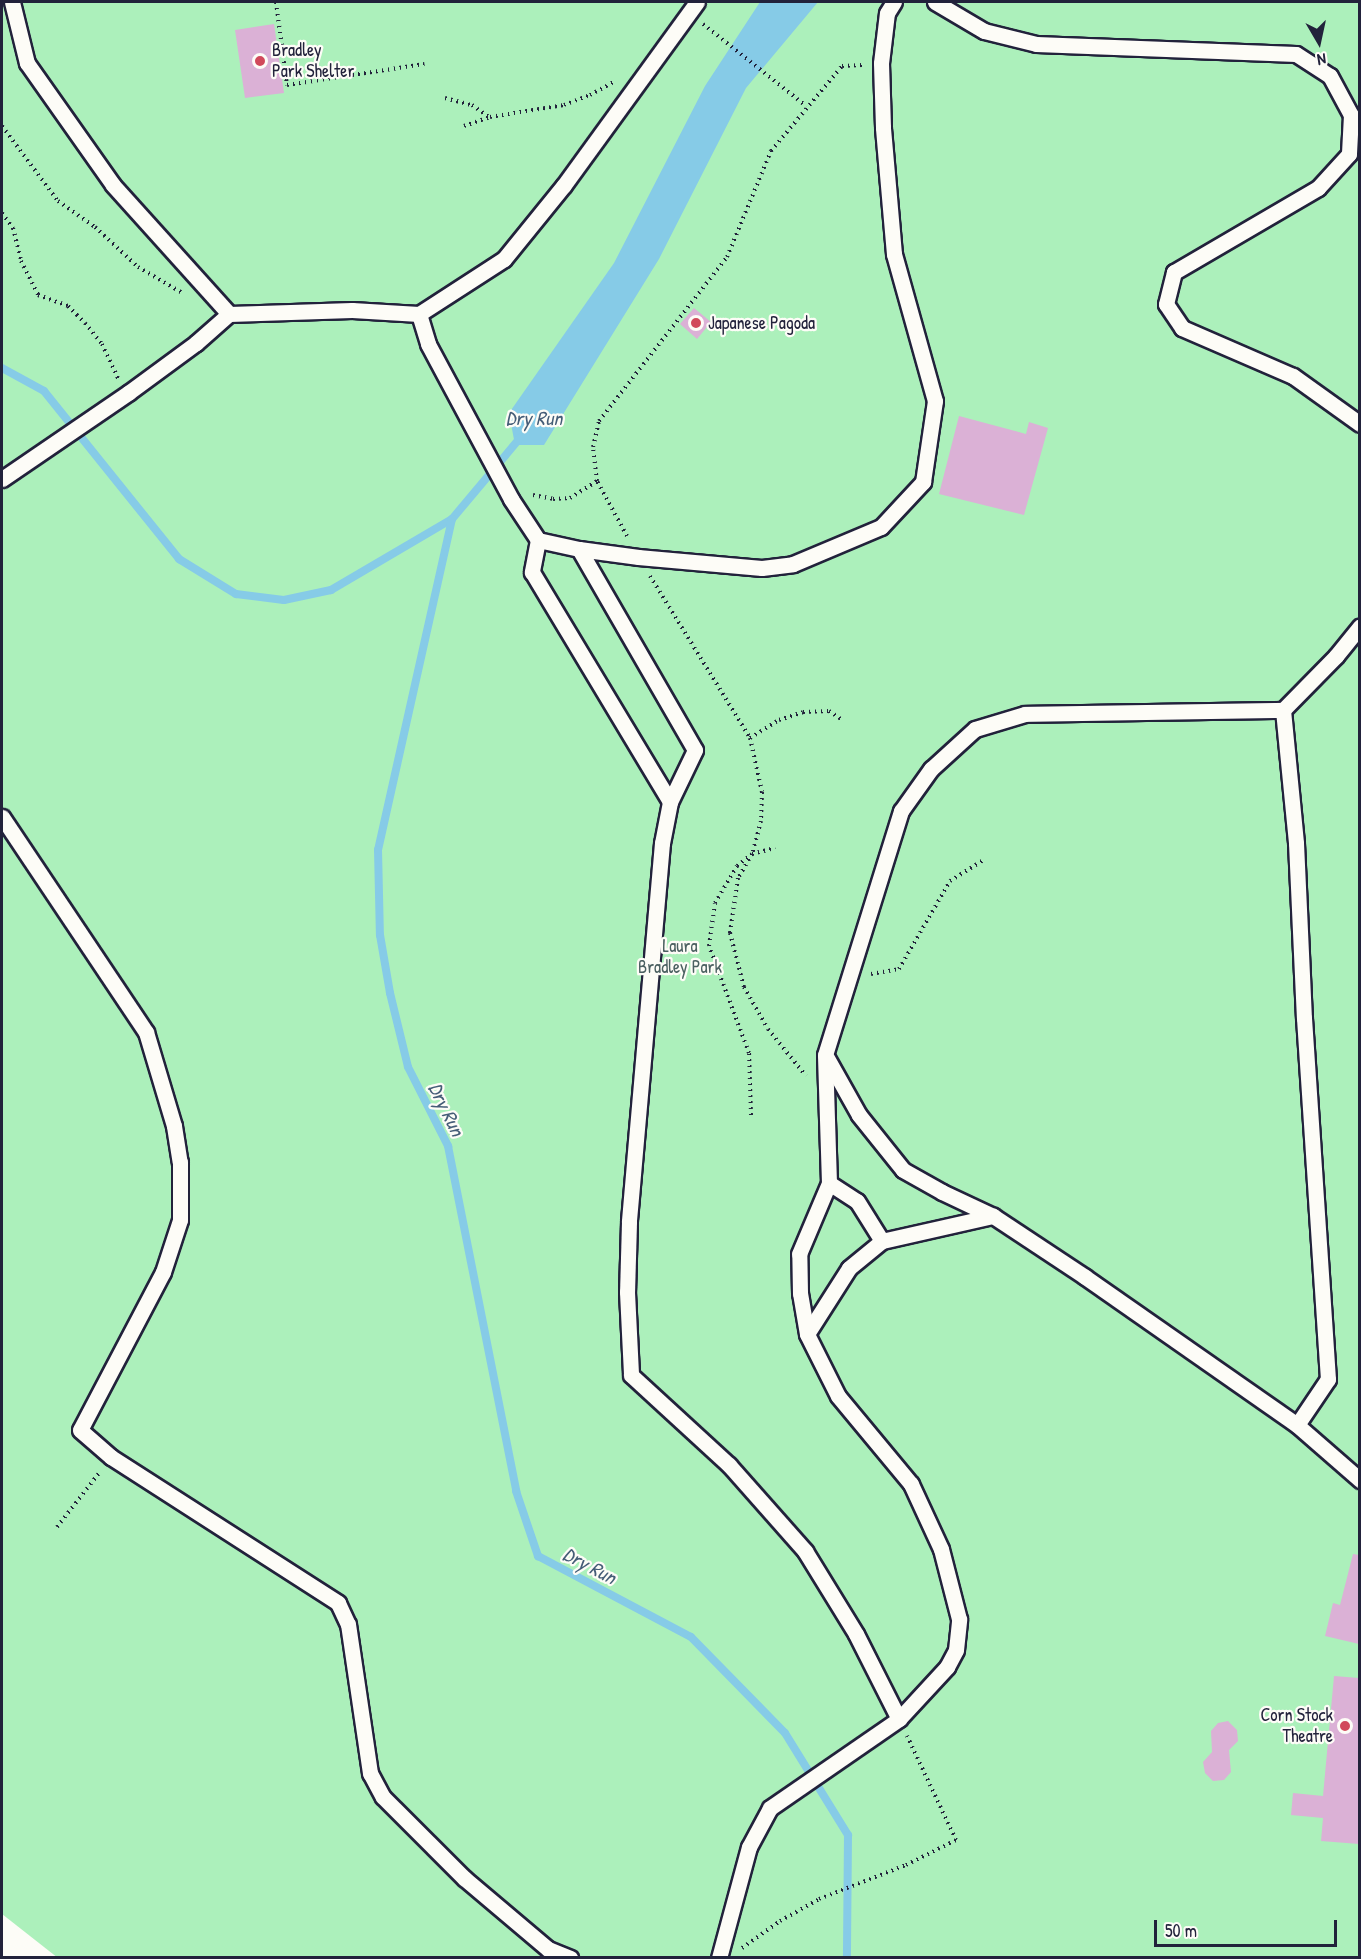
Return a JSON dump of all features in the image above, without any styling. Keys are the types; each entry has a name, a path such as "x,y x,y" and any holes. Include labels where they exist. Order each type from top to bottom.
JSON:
{"lane":[{"path":"12,2 27,63 113,185 230,314"},
{"path":"2,479 124,387 196,343 230,314 352,310 419,314 504,259 564,185 698,2"},
{"path":"538,540 579,549 638,557 762,568 793,564 880,527 923,482 935,401 894,254 883,127 881,63 888,13 894,2"},
{"path":"935,2 984,31 1036,44 1296,54 1329,76 1351,115 1349,154 1318,188 1174,272 1166,304 1182,328 1293,376 1359,424"},
{"path":"419,314 428,344 512,499 538,540 532,572 670,802"},
{"path":"579,549 695,750 670,802 662,843 629,1222 627,1292 631,1375 729,1465 805,1551 856,1634 899,1719"},
{"path":"719,1958 749,1847 770,1808 899,1719 947,1667 956,1650 959,1619 941,1549 911,1484 838,1396 807,1334 800,1293 799,1254 829,1183 825,1055 901,811 931,769 975,729 1025,714 1283,710 1336,656 1359,626"},
{"path":"1283,710 1295,830 1304,1018 1328,1378 1298,1425"},
{"path":"2,816 146,1032 174,1126 180,1162 180,1220 163,1272 80,1431 111,1457 338,1603 348,1624 370,1773 383,1797 464,1878 548,1949 570,1958"},
{"path":"825,1055 859,1115 903,1170 942,1192 993,1216 1298,1425 1359,1480"},
{"path":"829,1183 858,1201 882,1241"},
{"path":"807,1334 849,1268 882,1241 993,1216"}],"path":[{"path":"276,2 287,85 424,64"},
{"path":"716,34 806,106"},
{"path":"813,1085 768,1029 744,987 730,933 732,902 738,878 752,854 761,821 762,792 750,738 638,557 597,481 593,447 599,422 727,257 771,151 806,106 842,66 881,63"},
{"path":"464,126 490,117 564,105 591,95 619,77"},
{"path":"445,98 472,105 490,117"},
{"path":"2,126 16,141 58,201 95,226 138,267 187,296"},
{"path":"2,213 13,228 21,261 38,295 68,306 85,323 102,344 124,387"},
{"path":"533,495 570,498 597,481"},
{"path":"750,738 779,720 803,712 829,711 841,719"},
{"path":"751,1115 749,1053 709,946 715,903 736,866 752,854 775,848"},
{"path":"849,977 899,969 950,881 984,861"},
{"path":"56,1527 111,1457"},
{"path":"738,1951 780,1921 819,1899 906,1865 956,1840 899,1719"}],"green space":[{"name":"Laura Bradley Park","path":"2,2 1359,2 1359,1957 58,1958 2,1914"}],"water":[{"name":"Dry Run","path":"760,2 818,2 746,88 659,259 544,445 515,445 509,413 614,263 705,86"}],"building":[{"name":"Bradley Park Shelter","path":"274,24 284,93 245,98 235,30"},
{"name":"Japanese Pagoda","path":"694,308 711,322 697,339 680,324"},
{"path":"959,416 1026,434 1029,422 1048,428 1024,515 939,494"},
{"path":"1353,1554 1359,1555 1359,1644 1325,1636 1333,1603 1340,1605"},
{"path":"1334,1676 1359,1678 1359,1844 1321,1841 1323,1818 1291,1815 1293,1793 1323,1796"},
{"path":"1228,1721 1237,1730 1238,1741 1229,1750 1231,1772 1224,1780 1213,1781 1205,1773 1203,1762 1212,1752 1211,1731 1218,1723"}],"waterway":[{"path":"2,368 44,391 179,559 236,594 284,600 331,590 452,519"},
{"name":"Dry Run","path":"520,438 452,519 378,850 380,935 390,993 408,1067 448,1146 516,1491 538,1556 691,1637 785,1733 848,1835 847,1958"}],"place":[{"name":"Bradley Park Shelter","path":"260,61"},
{"name":"Japanese Pagoda","path":"696,323"},
{"name":"Corn Stock Theatre","path":"1345,1726"}]}
